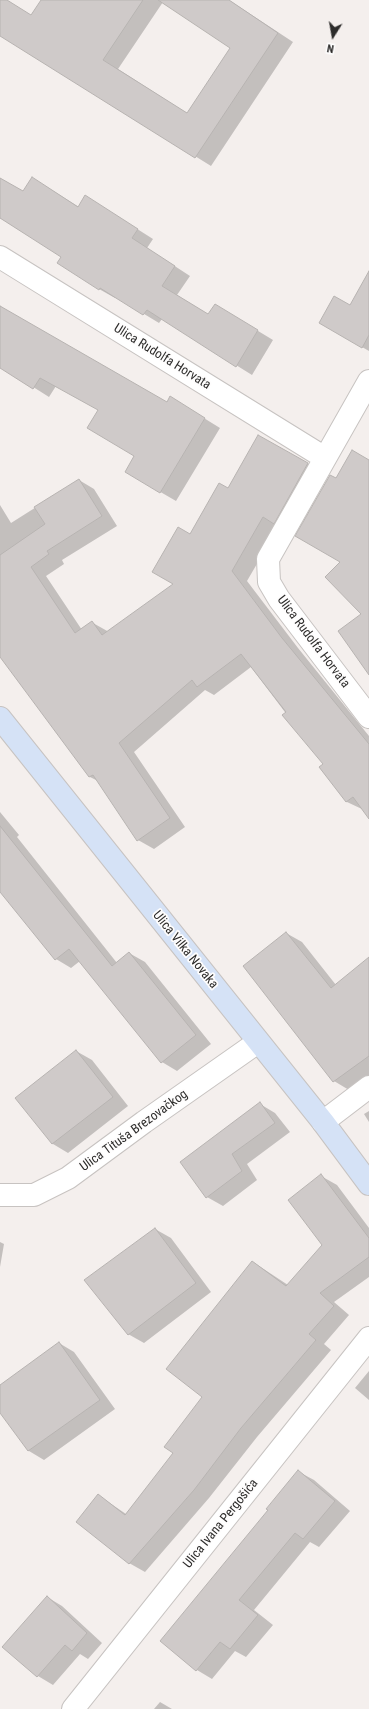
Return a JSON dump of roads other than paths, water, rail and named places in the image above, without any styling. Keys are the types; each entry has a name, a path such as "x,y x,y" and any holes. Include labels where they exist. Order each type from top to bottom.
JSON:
{"main road":[{"name":"Ulica Vilka Novaka","path":"0,718 323,1122 369,1184"}],"street":[{"name":"Ulica Rudolfa Horvata","path":"0,257 325,458"},
{"name":"Ulica Rudolfa Horvata","path":"369,381 268,559 269,582 279,599 369,717"},
{"name":"Ulica Tituša Brezovačkog","path":"0,1195 34,1195 68,1178 144,1122 258,1042"},
{"path":"323,1122 369,1087"},
{"name":"Ulica Ivana Pergošića","path":"72,1709 369,1338"}]}
